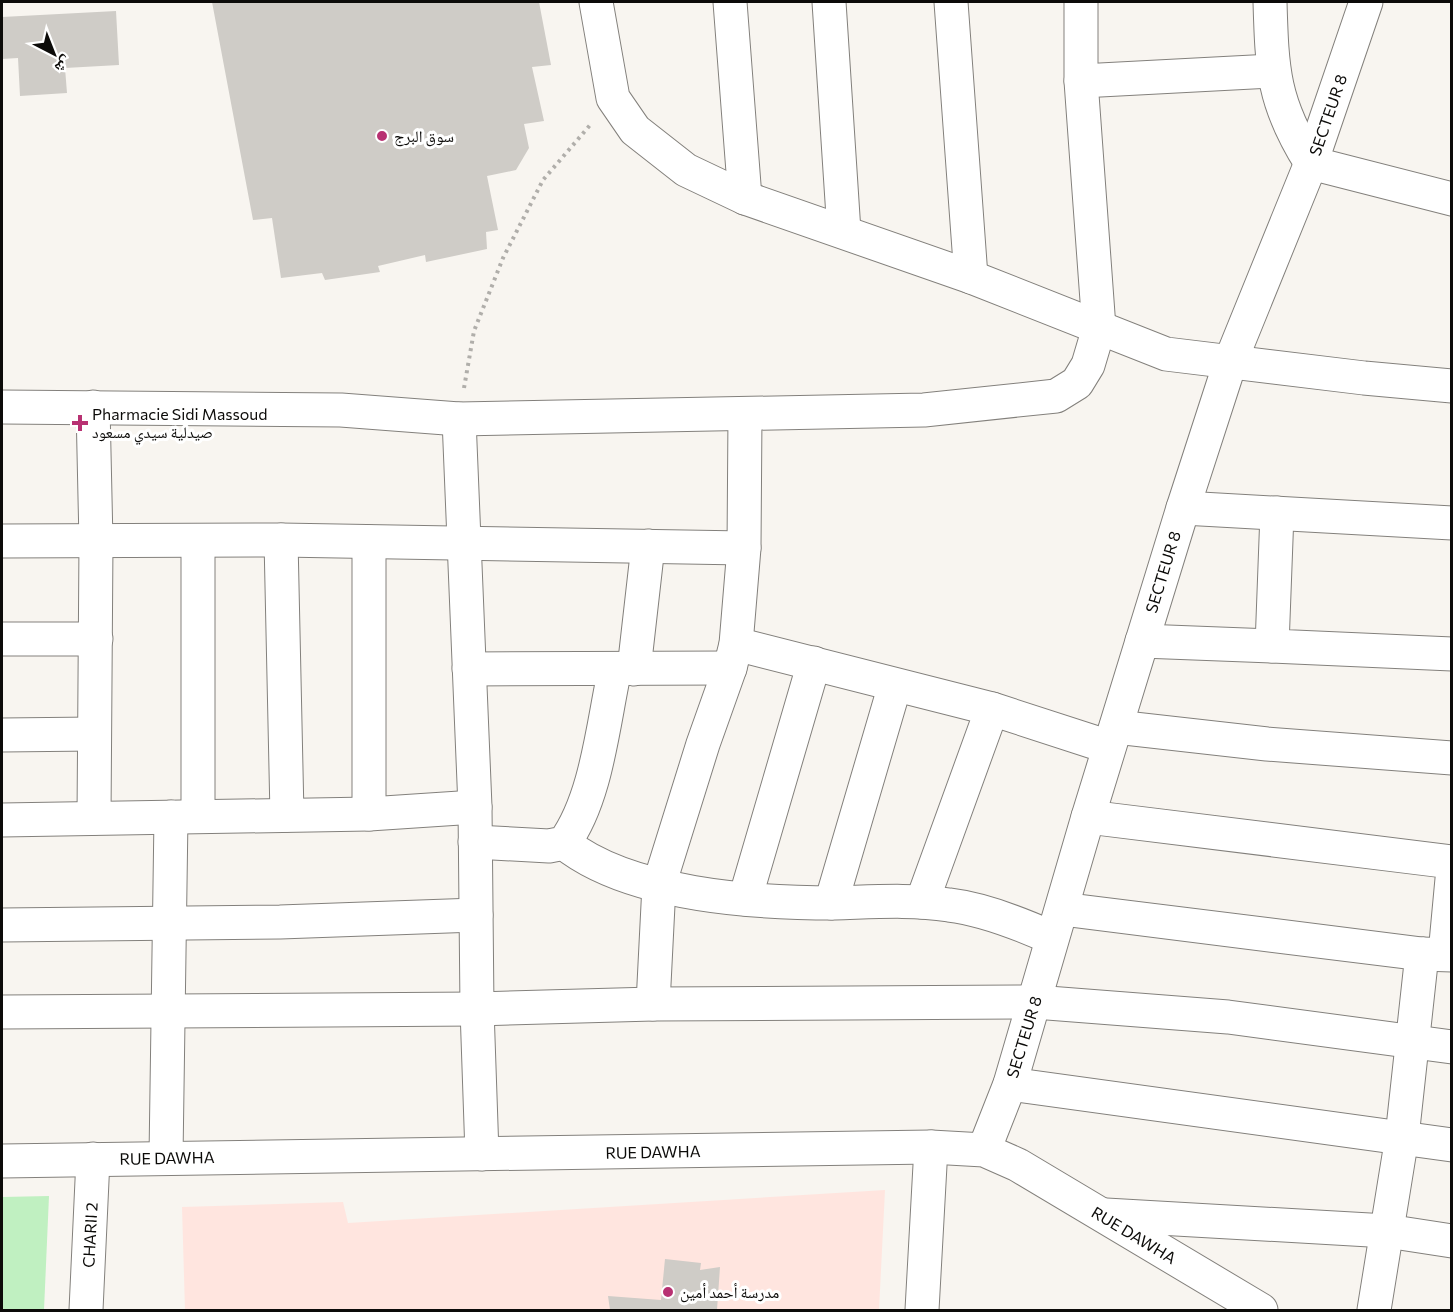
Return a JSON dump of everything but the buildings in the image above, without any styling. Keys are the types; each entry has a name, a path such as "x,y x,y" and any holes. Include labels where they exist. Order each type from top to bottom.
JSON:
{"street":[{"path":"596,2 613,98 635,130 686,170 745,198 971,277 1166,354 1231,360 1364,378 1452,386"},
{"path":"730,2 745,198"},
{"path":"829,2 844,232"},
{"path":"951,2 971,277"},
{"path":"2,407 341,410 459,419 924,411 1056,396 1077,384 1088,365 1099,328 1081,81 1081,2"},
{"path":"1270,2 1272,71 1287,118 1311,163 1452,199"},
{"name":"SECTEUR 8","path":"984,1150 1010,1084 1112,737 1231,360 1311,163 1366,2"},
{"path":"1081,81 1272,71"},
{"path":"93,407 96,542 94,818"},
{"path":"653,1004 659,885 733,656 744,548 745,414"},
{"path":"459,419 474,807 482,1154"},
{"path":"1183,508 1452,523"},
{"path":"1272,646 1277,513"},
{"path":"2,541 281,540 744,548"},
{"path":"281,540 287,815"},
{"path":"166,1157 170,924 185,816 198,542"},
{"path":"369,542 369,814"},
{"path":"475,842 549,846 564,843 577,825 624,669 648,546"},
{"path":"2,639 96,639"},
{"path":"1142,641 1452,654"},
{"path":"469,669 624,669 733,656 814,663 992,710 1112,737 1255,743 1452,758"},
{"path":"746,899 814,663"},
{"path":"831,903 895,685"},
{"path":"922,902 992,710"},
{"path":"2,735 94,734"},
{"path":"2,820 369,814 474,807"},
{"path":"1088,817 1452,862"},
{"path":"564,843 585,860 659,885 746,899 831,903 922,902 952,905 1034,929 1057,923 1439,954"},
{"path":"1374,1311 1402,1137 1411,1041 1439,954 1452,879"},
{"path":"2,925 170,924 476,915"},
{"path":"2,1012 1035,1002 1228,1017 1452,1047"},
{"path":"1010,1084 1452,1144"},
{"path":"922,1311 931,1147"},
{"name":"RUE DAWHA","path":"2,1161 931,1147 984,1150 1018,1165 1261,1311"},
{"name":"CHARII 2","path":"86,1311 93,1159"},
{"path":"1099,1215 1387,1231 1452,1241"}],"path":[{"path":"459,419 474,331 502,258 543,180 613,98"}],"shaded area":[{"path":"885,1190 879,1310 185,1310 182,1207 343,1202 348,1223"}],"green space":[{"path":"49,1196 44,1310 2,1310 2,1197"}],"place":[{"name":"سوق البرج","path":"382,136"},
{"name":"Pharmacie Sidi Massoud صيدلية سيدي مسعود","path":"80,423"},
{"name":"مدرسة أحمد أمين","path":"668,1292"}]}
